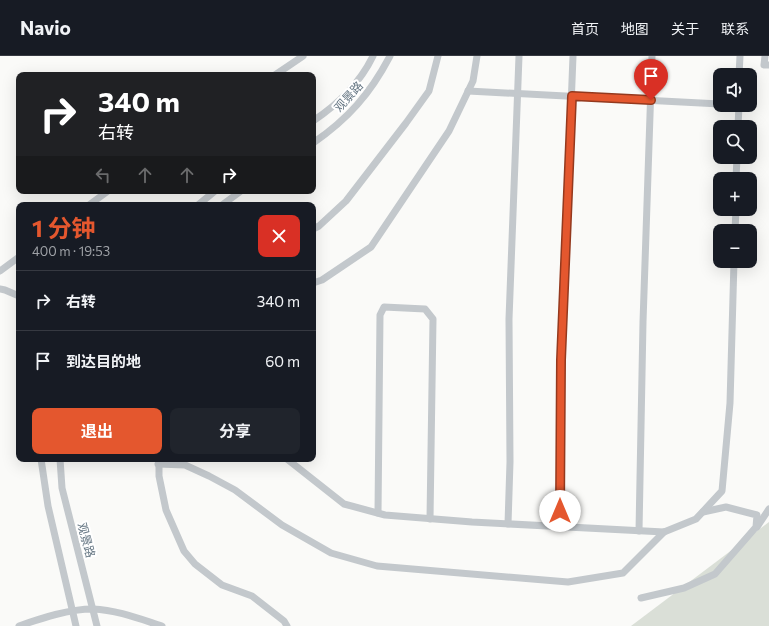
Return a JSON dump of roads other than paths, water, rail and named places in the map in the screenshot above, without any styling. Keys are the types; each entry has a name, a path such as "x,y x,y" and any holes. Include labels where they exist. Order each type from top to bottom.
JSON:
{"street":[{"path":"280,72 304,56"},
{"name":"观景路","path":"316,119 356,83 366,70 373,56"},
{"name":"观景路","path":"316,141 353,111 366,95 390,56"},
{"path":"316,228 346,201 429,91 438,56"},
{"path":"316,282 322,280 371,247 449,131 473,81 477,56"},
{"path":"508,524 510,462 509,319 519,56"},
{"path":"560,527 561,360 573,56"},
{"path":"639,531 643,314 652,56"},
{"path":"739,68 740,56"},
{"path":"765,56 764,65 769,65"},
{"path":"468,91 713,104"},
{"path":"93,202 104,194"},
{"path":"202,202 211,194"},
{"path":"226,202 237,194"},
{"path":"0,272 16,259"},
{"path":"163,462 185,466 209,476 235,490 282,525 331,553 377,566 568,582 623,573 664,532 696,519 722,491 730,403 734,268"},
{"path":"0,289 16,295"},
{"path":"378,513 380,316 384,307 425,309 433,319 430,519"},
{"path":"41,462 48,506 76,626"},
{"name":"观景路","path":"60,462 62,488 97,626"},
{"path":"158,462 166,510 184,551 195,564 222,585 252,596 284,621 287,626"},
{"path":"291,462 344,504 378,513 430,519 664,532"},
{"path":"299,462 299,469"},
{"path":"703,512 726,507 757,515 756,527"},
{"path":"641,598 684,588 715,574 756,527 769,509"},
{"path":"19,626 41,618 93,609 126,615 162,626"}]}
